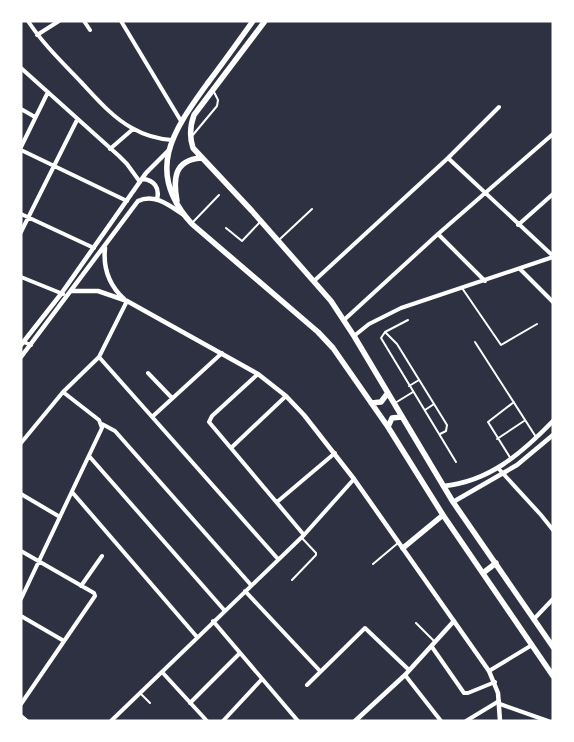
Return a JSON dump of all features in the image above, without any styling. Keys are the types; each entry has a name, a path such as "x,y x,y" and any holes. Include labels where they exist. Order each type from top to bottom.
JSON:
{"main road":[{"path":"253,21 181,122 168,151 166,169 168,184 184,216 192,224 324,337 333,348 388,428 443,515 553,676"},
{"path":"264,21 194,114 190,129 193,148 314,281 343,320 453,502 552,643"},
{"path":"178,205 174,188 176,175 179,169 188,161 201,158"},
{"path":"371,403 381,402 387,394"},
{"path":"388,428 392,418 402,417"},
{"path":"401,545 443,515"},
{"path":"483,573 496,563"}],"street":[{"path":"28,21 37,35 110,112 133,129 152,137 172,140"},
{"path":"37,35 59,21"},
{"path":"84,21 90,30"},
{"path":"122,23 181,122"},
{"path":"21,68 127,164 141,180 151,181 156,185 157,200"},
{"path":"48,92 21,148 53,166 127,201"},
{"path":"314,281 448,158 499,107"},
{"path":"21,109 36,118"},
{"path":"21,232 77,120"},
{"path":"110,149 133,129"},
{"path":"343,320 553,134"},
{"path":"30,344 22,342 61,294 141,180 151,167 168,151"},
{"path":"354,336 384,315 401,308 553,257 448,158"},
{"path":"518,225 553,194"},
{"path":"21,357 68,297 138,201 146,198 157,200 184,216"},
{"path":"21,214 94,248"},
{"path":"438,234 485,281"},
{"path":"106,245 104,256 108,276 112,286 126,302"},
{"path":"520,269 553,302"},
{"path":"21,277 68,297"},
{"path":"72,291 93,290 126,302 258,374 286,396 335,453 489,671 500,702 500,721"},
{"path":"21,443 63,392 99,357 126,302"},
{"path":"152,417 222,353"},
{"path":"99,357 278,559"},
{"path":"148,373 172,398"},
{"path":"258,374 210,418 210,424 277,502 303,536"},
{"path":"63,392 102,424 115,431 252,585"},
{"path":"231,448 286,396"},
{"path":"443,486 472,481 486,476 510,459 553,421"},
{"path":"21,598 89,456 102,424"},
{"path":"453,502 503,474 530,455 553,435"},
{"path":"277,502 335,453"},
{"path":"89,456 225,611"},
{"path":"498,468 541,514 553,530"},
{"path":"111,721 303,536 354,479"},
{"path":"72,492 197,637"},
{"path":"21,494 60,516"},
{"path":"21,551 94,593 94,598 21,704"},
{"path":"81,586 102,556"},
{"path":"245,591 320,671"},
{"path":"534,619 553,599"},
{"path":"21,616 64,642"},
{"path":"213,621 298,721"},
{"path":"355,721 405,675 454,621"},
{"path":"306,685 365,628 409,670"},
{"path":"489,671 532,645"},
{"path":"432,647 464,693 494,682"},
{"path":"190,703 240,654"},
{"path":"162,672 206,721"},
{"path":"405,675 442,721"},
{"path":"223,721 262,679"},
{"path":"466,721 500,702"},
{"path":"500,702 548,721"},
{"path":"21,716 27,721"},
{"path":"290,721 294,716"}],"lane":[{"path":"122,23 129,21"},
{"path":"190,138 217,106 218,97 212,90"},
{"path":"192,224 218,195"},
{"path":"278,241 312,209"},
{"path":"226,228 242,241 261,221"},
{"path":"462,288 501,346 537,324"},
{"path":"408,320 382,334 382,342 456,462"},
{"path":"385,332 397,344 447,425 446,431 440,434"},
{"path":"475,342 536,437"},
{"path":"409,386 419,380"},
{"path":"394,404 413,392"},
{"path":"510,459 488,422 514,402"},
{"path":"424,410 434,404"},
{"path":"498,439 525,420"},
{"path":"292,580 316,555 303,536"},
{"path":"373,564 401,545"},
{"path":"416,623 436,643"},
{"path":"140,693 150,703"}]}
